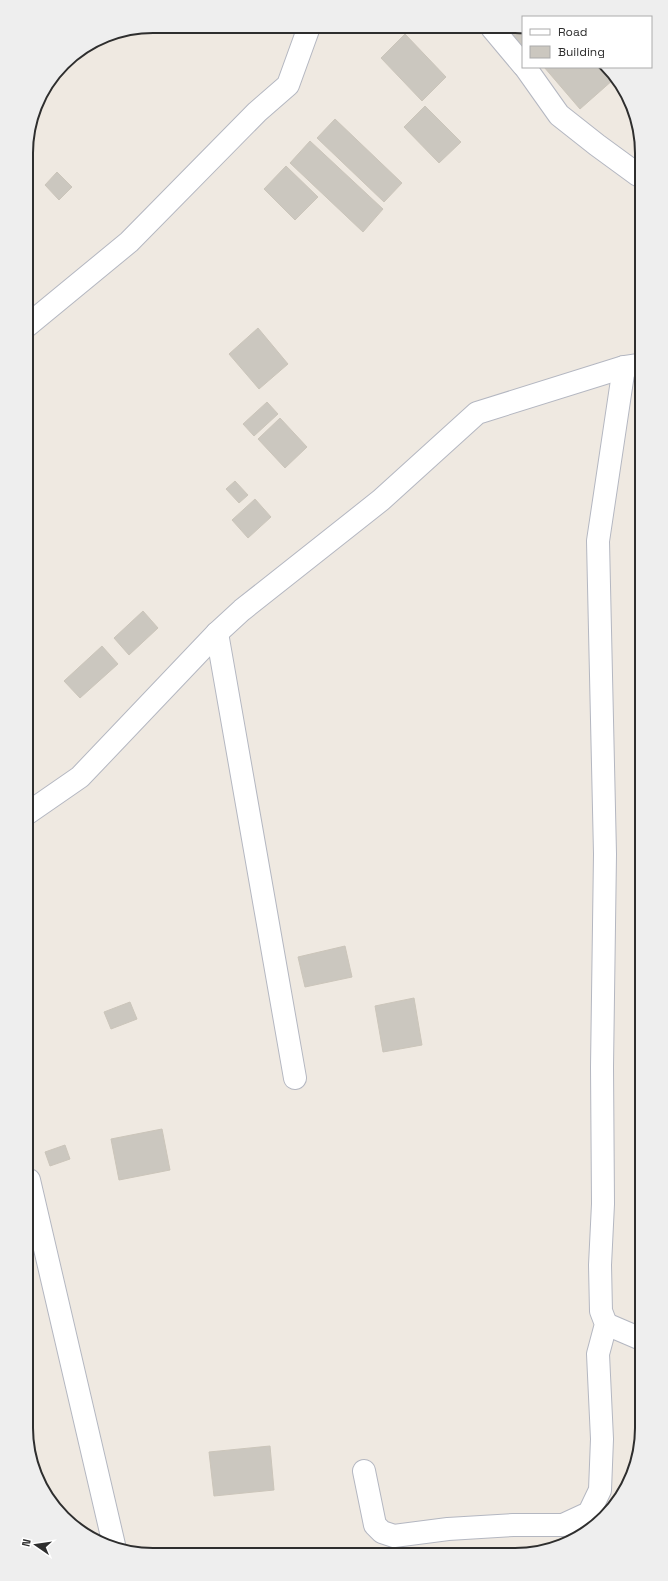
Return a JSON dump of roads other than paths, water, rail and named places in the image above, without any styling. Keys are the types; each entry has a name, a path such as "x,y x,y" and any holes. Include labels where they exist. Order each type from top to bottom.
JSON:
{"street":[{"path":"33,321 129,242 257,112 288,85 307,33"},
{"path":"496,33 522,64"},
{"path":"525,68 559,115 635,173"},
{"path":"33,810 80,777 217,632 242,610 381,500 477,413 631,366 598,541 605,854 602,1067 603,1204 600,1265 601,1311 606,1324 598,1354 602,1439 600,1490 589,1513 563,1525 513,1525 448,1529 394,1536 382,1532 375,1525 364,1471"},
{"path":"217,632 295,1078"},
{"path":"33,1197 113,1541"},
{"path":"606,1324 635,1336"}]}
